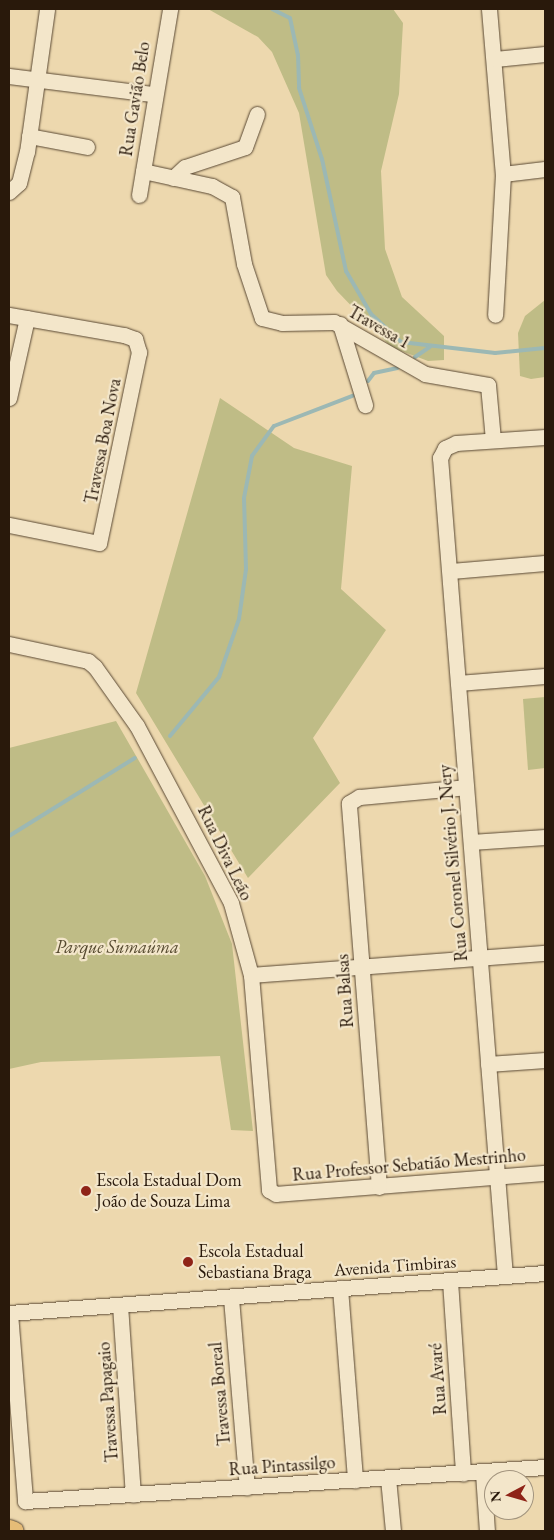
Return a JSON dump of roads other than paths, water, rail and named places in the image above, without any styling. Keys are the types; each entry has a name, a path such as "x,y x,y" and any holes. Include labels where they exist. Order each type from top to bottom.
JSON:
{"main road":[{"path":"9,1529 14,1531"}],"street":[{"path":"9,192 19,183 29,136 48,9"},
{"name":"Rua Gavião Belo","path":"139,195 152,94 170,9"},
{"path":"489,9 495,59 503,174 496,315"},
{"path":"495,59 545,54"},
{"path":"9,76 152,94"},
{"path":"173,178 185,167 245,147 257,114"},
{"path":"29,136 88,147"},
{"path":"503,174 545,169"},
{"name":"Travessa 1","path":"143,171 212,186 232,197 244,264 262,318 340,324 424,374 488,385 493,440"},
{"path":"9,315 27,318 9,398"},
{"name":"Travessa Boa Nova","path":"9,525 94,544 103,537 139,352 135,339 124,335 27,318"},
{"path":"340,324 365,405"},
{"path":"493,440 545,437"},
{"name":"Rua Coronel Silvério J. Nery","path":"493,440 445,448 440,458 505,1276"},
{"path":"450,571 545,563"},
{"name":"Rua Diva Leão","path":"9,644 88,661 95,667 137,726 231,903 251,975 266,1183 276,1194"},
{"path":"458,683 545,676"},
{"name":"Rua Balsas","path":"379,1187 349,803 359,797 466,787"},
{"path":"471,842 545,837"},
{"path":"251,975 480,956 545,953"},
{"path":"488,1064 545,1060"},
{"name":"Rua Professor Sebatião Mestrinho","path":"276,1194 545,1173"},
{"name":"Avenida Timbiras","path":"9,1313 231,1298 545,1273"},
{"name":"Rua Avaré","path":"450,1281 463,1474"},
{"path":"340,1288 355,1480"},
{"name":"Travessa Boreal","path":"231,1298 247,1487"},
{"name":"Travessa Papagaio","path":"120,1305 133,1495"},
{"name":"Rua Pintassilgo","path":"9,1313 22,1498 133,1495 483,1473 545,1467"},
{"path":"483,1473 487,1531"},
{"path":"388,1478 393,1531"}],"waterway":[{"path":"272,9 290,18 298,55 299,88 322,159 346,271 371,314 401,342 495,353 545,348"},
{"path":"415,357 430,347"},
{"path":"368,381 374,373 397,368"},
{"path":"170,736 219,677 239,619 246,569 244,498 252,456 274,426 352,396"},
{"path":"9,836 135,758"}],"place":[{"name":"Escola Estadual Dom João de Souza Lima","path":"86,1191"},
{"name":"Escola Estadual Sebastiana Braga","path":"188,1262"}],"park label":[{"name":"Parque Sumaúma","path":"117,947"}]}
